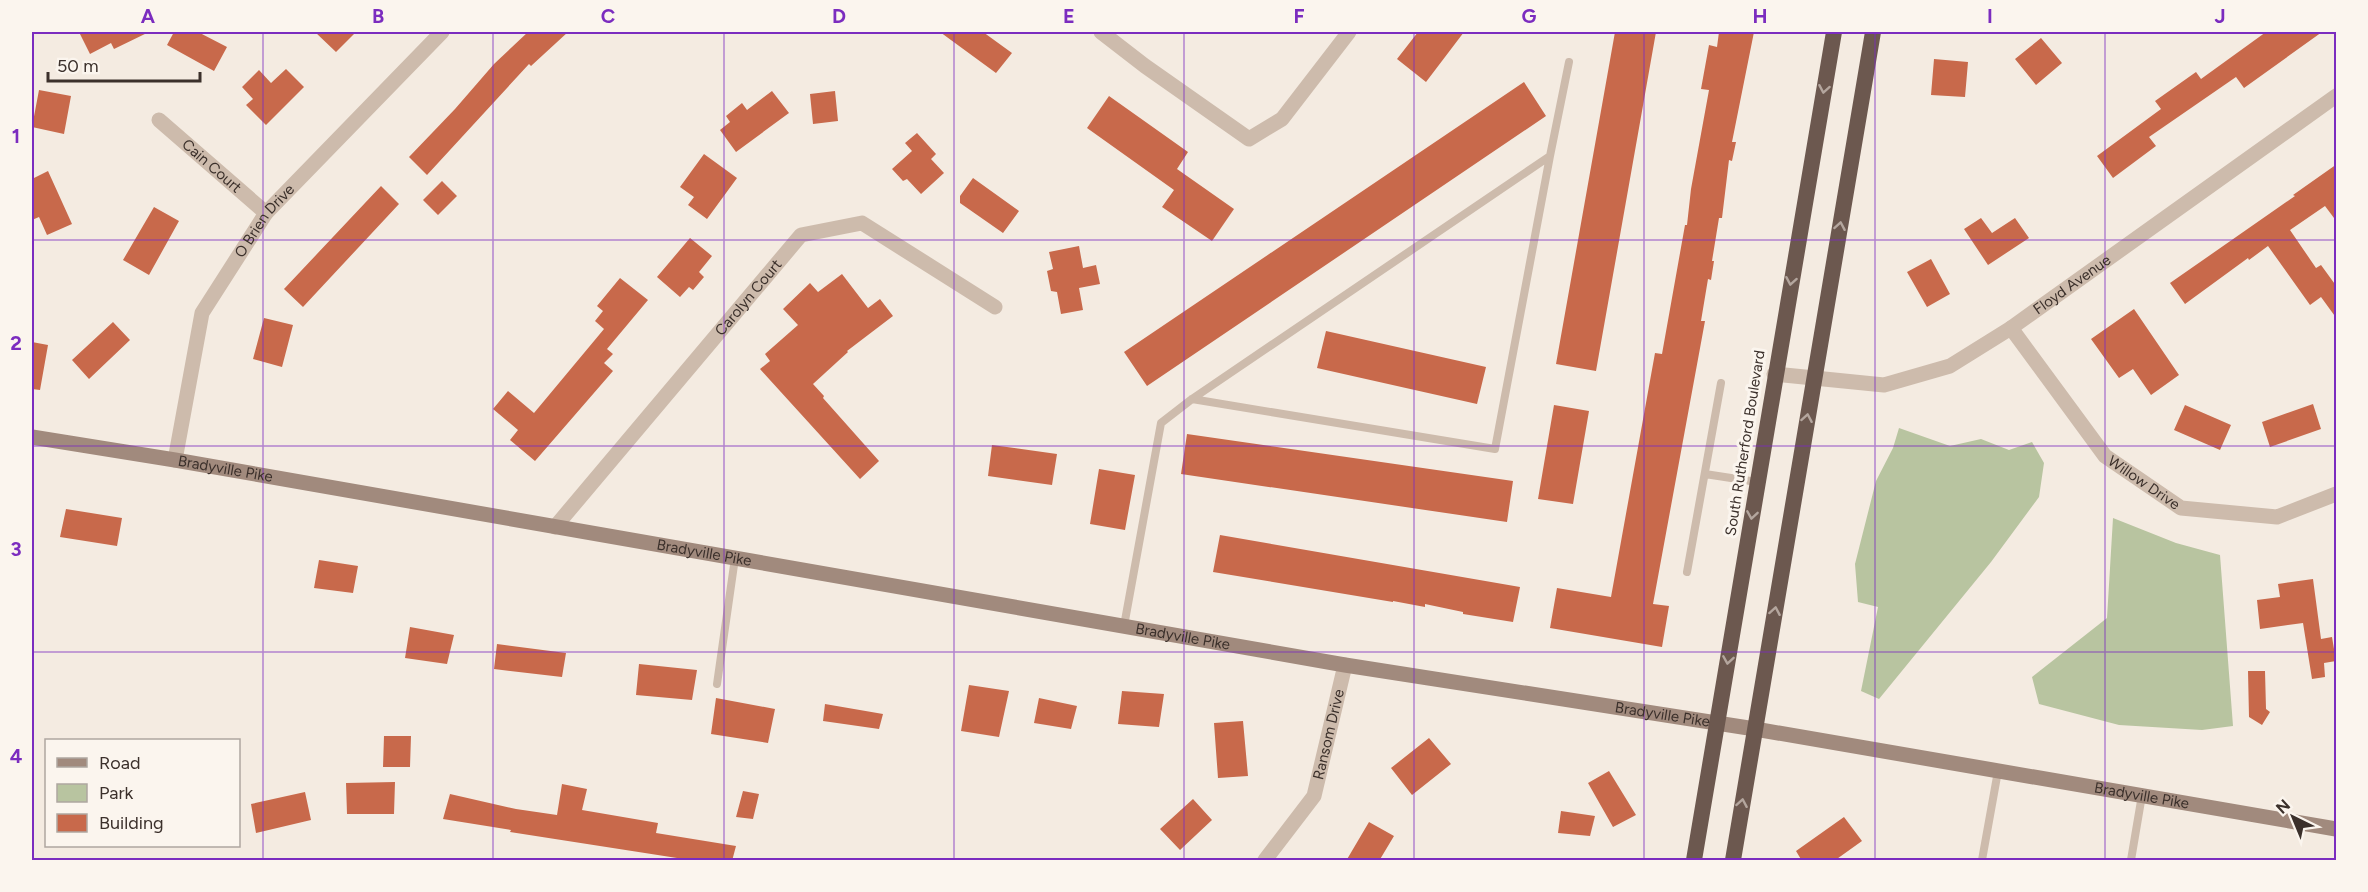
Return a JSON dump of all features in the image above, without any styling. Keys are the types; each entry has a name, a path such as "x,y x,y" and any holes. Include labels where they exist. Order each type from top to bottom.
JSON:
{"highway":[{"name":"South Rutherford Boulevard","path":"1694,861 1774,374 1834,32"},
{"path":"1733,861 1873,32"}],"main road":[{"name":"Bradyville Pike","path":"32,437 175,459 1345,665 1755,729 2337,829"}],"street":[{"name":"O Brien Drive","path":"175,459 202,313 266,213 442,32"},
{"path":"1101,32 1249,139 1282,119 1349,32"},
{"name":"Floyd Avenue","path":"1774,374 1884,385 1950,366 2012,328 2337,96"},
{"name":"Cain Court","path":"159,120 266,213"},
{"name":"Carolyn Court","path":"555,527 801,235 862,223 995,307"},
{"name":"Willow Drive","path":"2012,328 2105,456 2181,508 2277,517 2337,494"},
{"name":"Ransom Drive","path":"1265,861 1314,796 1345,665"}],"lane":[{"path":"1192,399 1495,449 1569,62"},
{"path":"1124,626 1161,423 1192,399 1550,156"},
{"path":"1687,572 1721,383"},
{"path":"1705,474 1757,483"},
{"path":"717,684 735,558"},
{"path":"1982,861 1998,771"},
{"path":"2132,861 2142,795"}],"green space":[{"path":"1899,428 1950,446 1981,439 2009,450 2032,442 2044,463 2039,497 1991,562 1879,699 1861,691 1878,607 1858,602 1855,564 1876,481 1893,448"},
{"path":"2113,518 2176,543 2220,555 2233,726 2202,730 2119,725 2039,704 2032,677 2107,618"}],"building":[{"path":"79,32 149,32 114,49 111,43 90,54"},
{"path":"174,32 198,32 227,47 214,71 167,45"},
{"path":"315,32 356,32 336,52"},
{"path":"528,32 568,32 531,66 529,64 427,175 409,157 494,64"},
{"path":"940,32 983,32 1012,53 996,73"},
{"path":"1418,32 1464,32 1426,82 1397,59"},
{"path":"1615,32 1656,32 1596,371 1556,364"},
{"path":"1719,32 1754,32 1732,142 1736,142 1732,161 1729,160 1722,218 1719,218 1711,280 1708,279 1701,321 1705,321 1653,604 1669,606 1662,647 1550,628 1557,588 1611,597 1655,353 1662,354 1685,225 1687,225 1691,189 1709,90 1701,89 1709,45 1717,47"},
{"path":"2266,32 2322,32 2244,88 2236,77 2149,137 2156,146 2113,178 2097,156 2161,109 2155,101 2196,72 2201,79"},
{"path":"2041,38 2062,63 2036,85 2015,59"},
{"path":"1934,59 1968,62 1965,97 1931,95"},
{"path":"286,69 304,87 266,125 246,105 253,99 242,87 259,70 271,83"},
{"path":"1524,82 1546,116 1147,386 1124,352"},
{"path":"39,90 71,96 64,134 32,127"},
{"path":"772,91 789,113 736,152 720,130 730,122 726,116 742,103 747,110"},
{"path":"835,91 838,121 813,124 810,94"},
{"path":"1109,96 1188,152 1177,169 1234,209 1212,241 1162,207 1174,190 1087,128"},
{"path":"917,133 936,154 931,159 944,173 921,194 907,179 903,181 892,169 912,151 905,143"},
{"path":"704,154 737,178 707,219 688,205 694,197 680,187"},
{"path":"2337,164 2337,222 2325,206 2290,230 2316,268 2321,265 2337,287 2337,319 2321,297 2310,305 2268,246 2185,304 2170,283"},
{"path":"48,171 72,224 47,235 39,217 32,220 32,179"},
{"path":"973,178 1019,211 1003,233 960,203 960,196"},
{"path":"442,181 457,196 438,215 423,200"},
{"path":"381,186 399,204 303,307 284,289"},
{"path":"154,207 179,221 149,275 123,260"},
{"path":"1981,218 1992,233 2015,218 2029,238 1988,265 1964,229"},
{"path":"690,238 712,256 699,272 704,277 693,290 689,287 680,297 657,277"},
{"path":"1079,246 1083,268 1096,265 1100,284 1079,288 1083,310 1061,314 1057,292 1051,291 1047,271 1053,269 1049,252"},
{"path":"1931,259 1950,294 1927,307 1907,272"},
{"path":"842,274 868,308 880,299 893,316 847,351 813,384 879,461 860,479 760,369 770,361 765,354 798,325 783,309 810,283 818,292"},
{"path":"620,278 648,300 607,349 613,354 604,363 613,371 535,461 510,440 518,430 493,409 508,391 534,413 604,329 595,321 603,311 597,306"},
{"path":"2134,309 2179,375 2151,395 2133,369 2119,378 2091,339"},
{"path":"264,318 293,325 282,367 253,359"},
{"path":"113,322 130,340 89,379 72,360"},
{"path":"1326,331 1486,367 1477,404 1317,368"},
{"path":"32,342 48,345 40,390 32,389"},
{"path":"2313,404 2321,429 2270,447 2262,422"},
{"path":"1554,405 1589,411 1573,504 1538,499"},
{"path":"2185,405 2231,425 2220,450 2174,430"},
{"path":"1187,434 1513,481 1507,522 1181,474"},
{"path":"992,445 1057,454 1052,485 988,476"},
{"path":"1099,469 1135,475 1125,530 1090,524"},
{"path":"66,509 122,518 117,546 60,537"},
{"path":"1220,535 1520,587 1513,622 1463,614 1463,612 1425,604 1425,607 1213,572"},
{"path":"319,560 358,566 353,593 314,588"},
{"path":"2313,579 2321,639 2332,637 2336,661 2324,663 2325,677 2312,679 2303,623 2260,629 2257,600 2280,597 2278,584"},
{"path":"410,627 454,635 447,664 405,658"},
{"path":"497,644 566,653 562,677 494,669"},
{"path":"639,664 697,670 692,700 636,695"},
{"path":"2248,671 2265,671 2266,709 2270,712 2262,725 2249,717"},
{"path":"969,685 1009,691 999,737 961,731"},
{"path":"1122,691 1164,694 1159,727 1118,724"},
{"path":"716,698 775,709 768,743 711,734"},
{"path":"1039,698 1077,706 1071,729 1034,723"},
{"path":"825,704 883,714 879,729 823,721"},
{"path":"1243,721 1248,776 1218,778 1214,723"},
{"path":"384,736 411,736 410,767 383,767"},
{"path":"1429,738 1451,764 1412,795 1391,768"},
{"path":"1609,771 1636,815 1613,827 1588,783"},
{"path":"395,782 394,814 347,814 346,783"},
{"path":"562,784 587,789 582,810 658,823 656,833 736,846 732,861 676,861 677,858 510,832 511,830 443,819 450,794 516,809 557,815"},
{"path":"743,791 759,794 753,819 736,817"},
{"path":"305,792 311,820 256,833 251,804"},
{"path":"1193,799 1212,820 1180,850 1160,829"},
{"path":"1561,811 1595,816 1590,836 1558,833"},
{"path":"1844,817 1862,841 1834,861 1802,861 1796,851"},
{"path":"1369,822 1394,836 1379,861 1346,861"}]}
